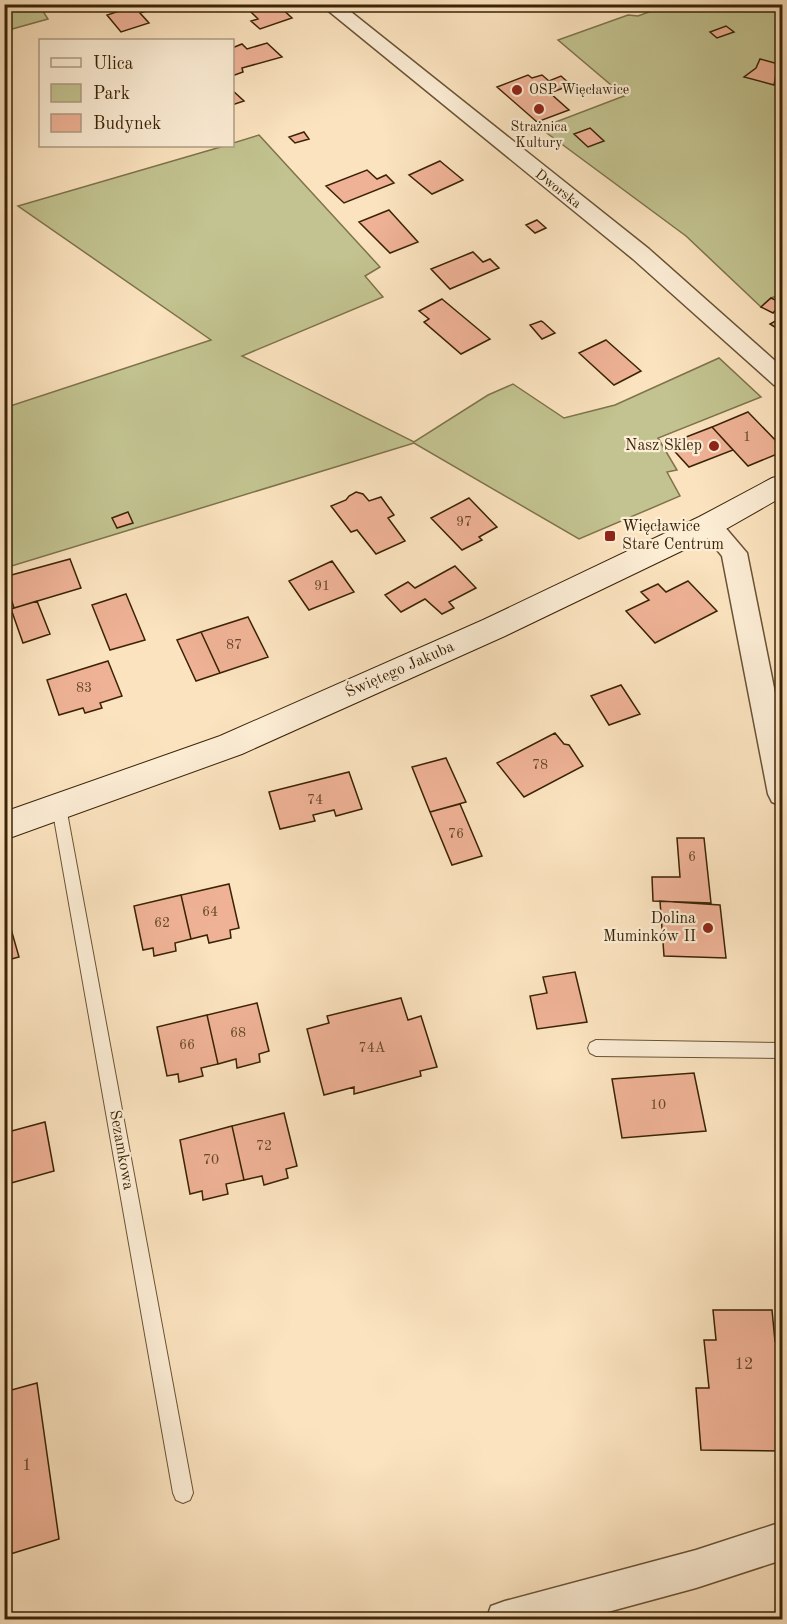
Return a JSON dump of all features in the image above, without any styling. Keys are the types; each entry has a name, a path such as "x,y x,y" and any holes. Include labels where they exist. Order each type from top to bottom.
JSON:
{"street":[{"name":"Dworska","path":"329,4 641,254 783,379"},
{"name":"Świętego Jakuba","path":"4,826 231,745 494,628 709,525 783,485"},
{"path":"709,525 734,553 783,795"},
{"path":"505,1620 696,1569 783,1541"}],"lane":[{"name":"Sezamkowa","path":"59,807 183,1493"},
{"path":"596,1048 783,1051"}],"green space":[{"path":"5,4 39,5 48,19 5,31"},
{"path":"668,5 782,5 782,294 771,298 761,307 686,236 540,128 624,96 558,40 628,15 638,16"},
{"path":"259,135 380,267 365,276 383,297 242,356 414,442 488,395 513,384 564,418 615,405 719,358 761,397 658,438 677,470 667,472 680,496 579,539 414,443 5,568 4,408 211,340 18,206 221,147 234,147 234,143"}],"building":[{"path":"141,4 168,4 140,13 149,23 121,32 107,15"},
{"path":"265,4 277,4 292,18 260,29 251,21 258,19 249,10"},
{"path":"726,26 734,32 717,38 710,32"},
{"path":"267,43 282,57 242,68 243,72 234,75 234,47 242,44 247,49"},
{"path":"760,59 782,65 776,75 774,85 744,77 756,68"},
{"path":"528,75 532,78 542,75 549,81 561,76 571,85 550,93 569,110 537,122 497,87"},
{"path":"234,92 244,101 234,104"},
{"path":"590,128 604,141 588,147 574,134"},
{"path":"304,132 309,139 295,143 289,137"},
{"path":"440,161 463,180 432,194 409,175"},
{"path":"367,170 377,179 386,175 394,183 344,203 326,186"},
{"path":"389,210 418,242 390,253 359,222"},
{"path":"537,220 546,228 535,233 526,225"},
{"path":"473,252 483,262 490,259 499,268 450,289 431,269"},
{"path":"771,298 782,303 773,313 761,307"},
{"path":"442,299 490,339 461,354 424,322 429,319 419,311"},
{"path":"782,319 781,331 770,324"},
{"path":"541,321 555,333 542,339 530,325"},
{"path":"606,340 641,371 614,385 579,353"},
{"path":"748,412 782,447 782,452 748,466 712,427"},
{"path":"712,427 733,450 689,467 668,444"},
{"path":"356,492 363,494 369,501 381,497 394,515 388,518 405,541 376,554 357,530 351,532 331,506 346,500"},
{"path":"469,498 497,527 479,537 482,540 462,550 431,518"},
{"path":"128,512 133,523 117,528 112,518"},
{"path":"70,559 81,588 14,608 4,577"},
{"path":"332,561 354,592 309,610 289,581"},
{"path":"455,566 476,588 449,602 454,608 442,614 425,599 401,612 385,595 408,582 415,588"},
{"path":"688,581 717,611 655,643 626,611 649,600 641,592 658,584 666,592"},
{"path":"126,594 145,640 110,650 92,605"},
{"path":"37,601 50,634 23,643 11,609"},
{"path":"248,617 268,657 220,673 201,632"},
{"path":"201,632 220,673 196,681 177,640"},
{"path":"108,661 122,696 100,703 102,708 85,713 83,708 59,715 47,680"},
{"path":"621,685 640,714 609,725 591,696"},
{"path":"555,733 564,744 569,745 583,766 524,797 497,763"},
{"path":"446,758 466,802 430,812 412,767"},
{"path":"349,772 362,809 336,816 334,810 313,815 315,821 280,829 269,792"},
{"path":"460,804 482,856 452,865 430,812"},
{"path":"677,838 704,838 711,903 653,901 652,877 680,877"},
{"path":"229,884 239,928 230,930 231,938 209,943 207,935 191,939 181,895"},
{"path":"181,895 191,939 175,943 176,951 154,956 153,948 143,950 134,906"},
{"path":"660,901 720,905 726,958 664,956"},
{"path":"4,909 19,957 4,961"},
{"path":"575,972 587,1022 537,1029 530,996 547,993 543,977"},
{"path":"401,998 408,1020 421,1016 437,1067 420,1071 421,1076 354,1094 354,1087 324,1095 307,1029 329,1023 327,1016"},
{"path":"257,1003 269,1051 259,1054 260,1062 237,1068 236,1059 218,1064 207,1015"},
{"path":"207,1015 218,1064 201,1068 203,1076 179,1082 178,1074 167,1076 157,1027"},
{"path":"694,1073 706,1131 622,1138 612,1079"},
{"path":"284,1113 297,1166 286,1169 288,1178 264,1185 262,1176 244,1180 232,1126"},
{"path":"45,1122 54,1171 4,1185 4,1133"},
{"path":"232,1126 244,1180 226,1184 228,1194 203,1200 202,1191 190,1194 180,1140"},
{"path":"713,1310 772,1310 775,1341 782,1342 782,1451 701,1450 696,1388 709,1388 704,1340 716,1340"},
{"path":"37,1383 59,1539 4,1556 4,1392"}],"place":[{"name":"OSP Więcławice","path":"517,90"},
{"name":"Strażnica Kultury","path":"539,109"},
{"name":"Nasz Sklep","path":"714,446"},
{"name":"Więcławice Stare Centrum","path":"610,536"},
{"name":"Dolina Muminków II","path":"708,928"}]}
